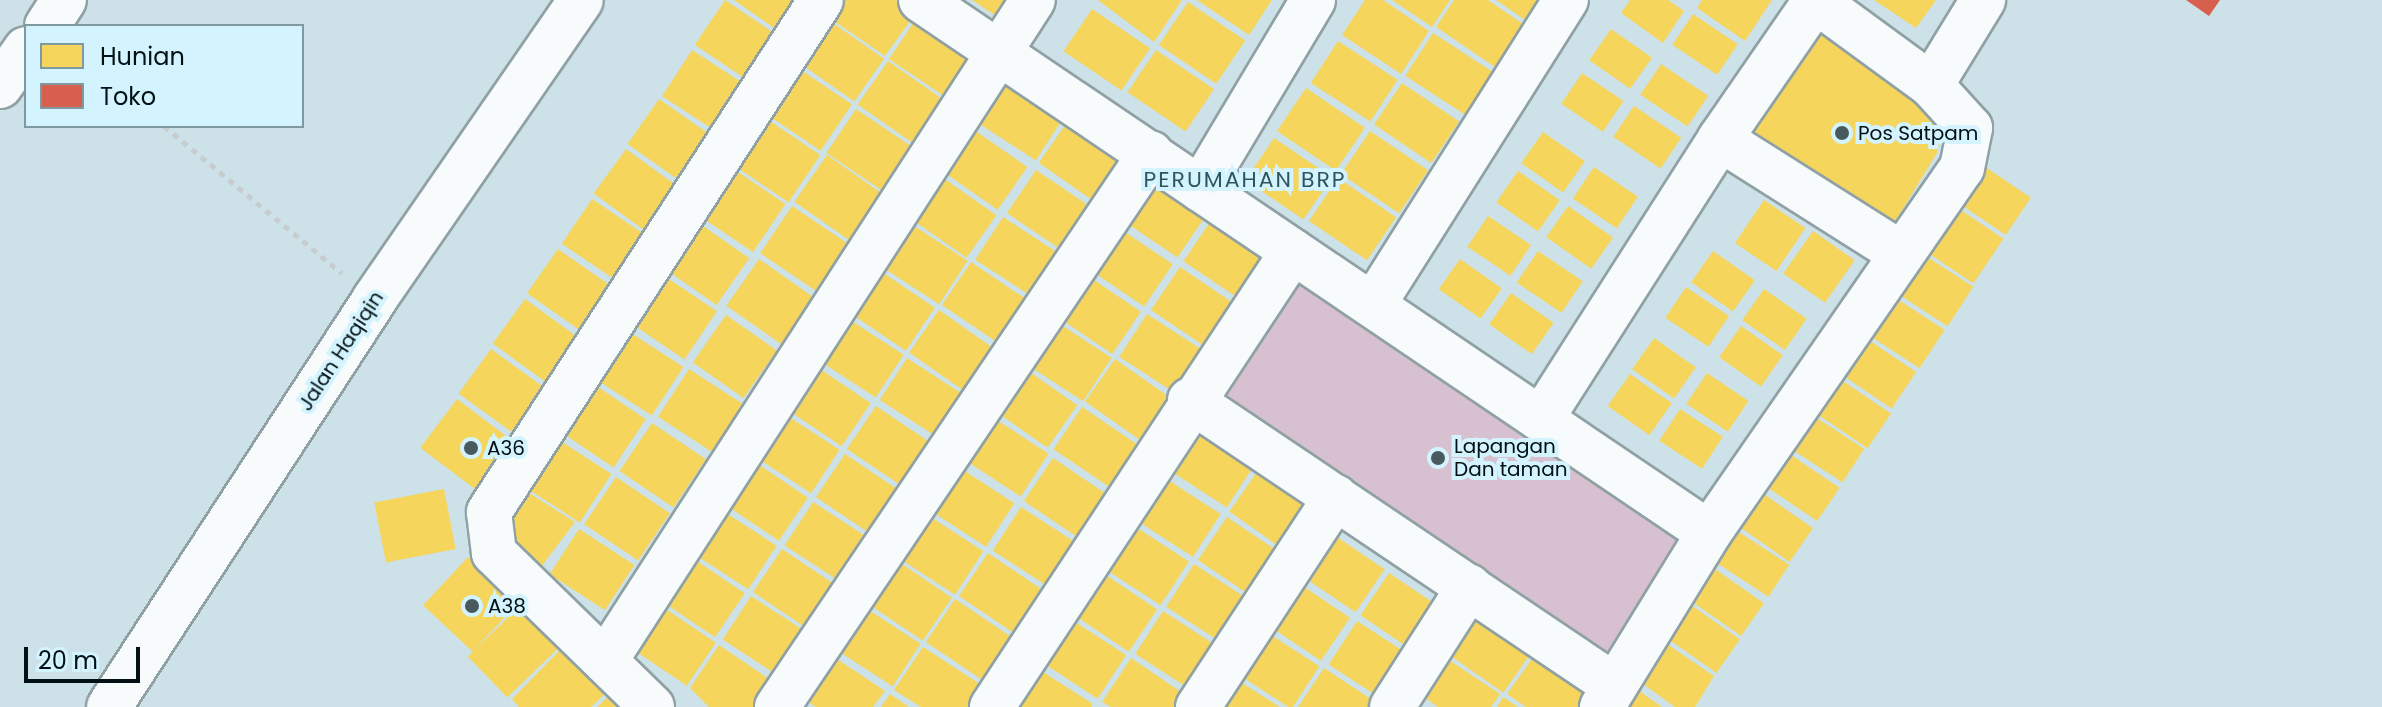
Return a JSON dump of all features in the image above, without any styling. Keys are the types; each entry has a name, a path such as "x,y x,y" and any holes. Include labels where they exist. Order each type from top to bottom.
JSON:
{"street":[{"path":"42,24 64,0"},
{"name":"Jalan Haqiqin","path":"109,707 374,300 581,0"},
{"path":"652,707 494,553 489,512 821,0"},
{"path":"921,0 1709,533"},
{"path":"605,661 1033,0"},
{"path":"1200,189 1313,0"},
{"path":"1373,305 1566,0"},
{"path":"1190,400 1469,587 1609,696 1709,533 1900,253 1962,168 1970,128 1931,85 1816,0 1720,139 1541,419"},
{"path":"1931,85 1983,0"},
{"path":"1720,139 1900,253"},
{"path":"777,707 1151,153"},
{"path":"992,707 1190,400 1293,251"},
{"path":"1198,707 1336,497"},
{"path":"1392,707 1469,587"}],"path":[{"path":"166,128 374,300"}],"shaded area":[{"name":"Lapangan Dan taman","path":"1293,251 1710,532 1609,682 1192,401"}],"building: Hunian":[{"path":"725,0 788,42 758,87 695,45"},
{"path":"734,0 816,0 790,39"},
{"path":"845,0 895,0 915,14 885,56 831,19"},
{"path":"972,0 1011,0 999,18"},
{"path":"1098,0 1182,0 1154,42"},
{"path":"1197,0 1272,0 1249,35"},
{"path":"1365,0 1383,0 1429,31 1401,74 1342,35"},
{"path":"1392,0 1450,0 1432,27"},
{"path":"1454,0 1488,0 1523,24 1495,67 1436,27"},
{"path":"1496,0 1538,0 1525,20"},
{"path":"1630,0 1668,0 1684,11 1663,43 1621,13"},
{"path":"1702,0 1772,0 1745,41 1697,8"},
{"path":"1874,0 1936,0 1916,28"},
{"path":"1188,2 1245,41 1216,84 1159,45"},
{"path":"1092,9 1150,48 1122,90 1063,51"},
{"path":"1693,14 1738,44 1717,75 1672,45"},
{"path":"918,16 977,56 948,99 889,59"},
{"name":"Pos Satpam","path":"1818,20 1889,72 1942,123 1937,153 1883,241 1738,143"},
{"path":"830,21 884,59 854,101 800,64"},
{"path":"1611,29 1652,58 1630,89 1589,60"},
{"path":"1433,33 1493,72 1465,114 1405,76"},
{"path":"1338,41 1398,80 1370,122 1311,83"},
{"path":"692,50 757,92 727,138 662,96"},
{"path":"1156,50 1214,89 1186,131 1127,92"},
{"path":"888,61 947,102 917,146 858,104"},
{"path":"1661,64 1708,96 1688,127 1640,95"},
{"path":"798,68 852,104 821,151 767,114"},
{"path":"1582,73 1623,101 1603,132 1561,104"},
{"path":"1004,79 1064,118 1036,160 976,122"},
{"path":"1402,83 1459,122 1431,163 1374,124"},
{"path":"1306,88 1365,128 1336,171 1277,131"},
{"path":"659,99 721,143 690,188 627,144"},
{"path":"1634,106 1681,138 1661,169 1613,137"},
{"path":"856,109 916,149 886,193 826,153"},
{"path":"764,117 820,155 789,202 732,164"},
{"path":"1068,121 1127,162 1098,204 1039,163"},
{"path":"970,127 1027,167 998,210 940,170"},
{"path":"1370,131 1428,170 1399,213 1341,174"},
{"path":"1543,132 1585,161 1563,192 1521,163"},
{"path":"1274,138 1332,177 1304,219 1245,180"},
{"path":"626,149 687,193 654,238 594,193"},
{"path":"827,155 884,195 852,242 794,202"},
{"path":"1972,158 2031,198 2006,235 1947,195"},
{"path":"729,166 785,204 753,252 697,214"},
{"path":"1594,167 1638,197 1617,228 1573,199"},
{"path":"1036,170 1095,210 1066,253 1007,213"},
{"path":"1518,171 1560,200 1538,231 1496,202"},
{"path":"939,175 996,215 967,258 909,218"},
{"path":"1148,176 1206,215 1178,257 1119,218"},
{"path":"1338,178 1396,217 1367,260 1309,221"},
{"path":"1943,198 2004,239 1973,284 1913,243"},
{"path":"592,199 655,241 625,286 562,244"},
{"path":"1764,200 1805,228 1776,271 1735,243"},
{"path":"792,206 849,245 817,292 760,253"},
{"path":"1568,206 1613,238 1591,269 1546,237"},
{"path":"1488,216 1531,245 1510,276 1467,247"},
{"path":"1003,217 1063,256 1035,298 975,260"},
{"path":"1212,219 1271,259 1242,301 1183,261"},
{"path":"696,221 749,258 717,305 663,268"},
{"path":"908,222 968,261 939,304 880,266"},
{"path":"1113,224 1173,264 1144,307 1084,266"},
{"path":"1813,231 1855,260 1825,303 1783,274"},
{"path":"1912,247 1973,287 1948,326 1886,286"},
{"path":"558,249 620,293 589,337 527,293"},
{"path":"1538,251 1583,281 1562,313 1517,283"},
{"path":"1713,251 1755,280 1733,311 1691,282"},
{"path":"759,259 814,297 781,344 726,306"},
{"path":"1460,259 1502,288 1481,319 1439,289"},
{"path":"971,262 1030,302 1001,345 942,305"},
{"path":"1180,267 1239,307 1210,350 1151,310"},
{"path":"876,268 935,308 906,351 847,311"},
{"path":"1082,272 1141,312 1112,354 1053,314"},
{"path":"663,275 717,311 684,359 631,323"},
{"path":"1686,287 1729,316 1708,347 1665,318"},
{"path":"1764,289 1807,319 1785,350 1742,320"},
{"path":"1885,291 1945,330 1919,368 1860,330"},
{"path":"1511,293 1554,323 1532,354 1489,324"},
{"path":"525,299 586,343 553,388 493,343"},
{"path":"939,310 996,350 967,393 909,353"},
{"path":"1147,314 1207,353 1179,395 1119,357"},
{"path":"726,315 777,351 744,398 693,363"},
{"path":"844,316 904,355 876,397 816,359"},
{"path":"1052,319 1112,358 1083,401 1024,363"},
{"path":"1741,326 1783,355 1761,386 1719,357"},
{"path":"1854,330 1916,372 1892,408 1829,366"},
{"path":"628,331 683,367 652,416 596,380"},
{"path":"1654,338 1696,367 1674,398 1632,369"},
{"path":"491,349 553,394 521,439 459,393"},
{"path":"907,358 967,397 939,439 880,400"},
{"path":"1115,359 1172,399 1143,442 1085,402"},
{"path":"811,363 871,403 842,446 782,406"},
{"path":"1020,365 1077,405 1048,448 990,408"},
{"path":"689,369 744,405 713,453 658,417"},
{"path":"1828,371 1891,413 1868,448 1805,406"},
{"path":"1707,373 1748,401 1728,432 1686,404"},
{"path":"1630,374 1672,403 1649,435 1608,406"},
{"path":"592,383 646,419 613,467 560,431"},
{"name":"A36","path":"457,399 518,445 481,493 420,448"},
{"path":"876,406 936,446 907,489 847,449"},
{"path":"1082,407 1141,447 1112,489 1053,449"},
{"path":"1680,409 1723,437 1702,469 1659,441"},
{"path":"1803,409 1864,449 1842,482 1781,443"},
{"path":"780,411 840,450 811,493 752,455"},
{"path":"989,415 1049,454 1021,496 961,458"},
{"path":"652,423 706,459 673,507 620,471"},
{"path":"1195,426 1255,465 1227,507 1167,469"},
{"path":"556,438 611,474 580,523 524,487"},
{"path":"1779,447 1840,488 1817,521 1757,480"},
{"path":"845,454 905,494 876,537 816,497"},
{"path":"749,458 808,498 779,541 720,501"},
{"path":"1053,458 1112,498 1083,541 1024,501"},
{"path":"954,464 1014,503 986,547 926,508"},
{"path":"1259,469 1313,507 1283,549 1229,512"},
{"path":"1162,476 1221,514 1193,557 1134,519"},
{"path":"616,477 670,513 638,561 584,524"},
{"path":"518,486 575,522 541,567 516,548 502,527"},
{"path":"1754,487 1813,528 1789,562 1730,521"},
{"path":"444,489 456,549 386,562 374,503"},
{"path":"813,502 873,541 845,585 785,546"},
{"path":"717,507 777,546 748,589 689,551"},
{"path":"1021,507 1081,546 1052,589 993,551"},
{"path":"923,512 983,551 955,595 895,556"},
{"path":"1227,517 1281,553 1252,596 1198,560"},
{"path":"1131,524 1189,562 1161,605 1103,568"},
{"path":"1728,525 1789,565 1769,597 1707,557"},
{"path":"579,529 634,565 605,610 550,574"},
{"path":"1325,529 1385,569 1356,612 1296,572"},
{"path":"782,549 842,589 813,632 753,592"},
{"path":"685,553 745,593 715,637 655,597"},
{"path":"988,553 1047,593 1018,636 959,596"},
{"name":"A38","path":"468,557 518,603 473,652 423,605"},
{"path":"893,558 952,598 923,641 864,601"},
{"path":"1705,562 1764,603 1741,636 1682,595"},
{"path":"1194,564 1250,600 1222,643 1166,607"},
{"path":"1100,571 1157,610 1129,652 1071,613"},
{"path":"1389,573 1443,609 1414,652 1360,615"},
{"path":"1291,578 1350,618 1321,661 1262,621"},
{"path":"751,596 811,635 782,678 723,640"},
{"path":"1681,598 1740,639 1716,673 1657,632"},
{"path":"955,599 1015,639 986,682 926,642"},
{"path":"657,603 716,643 687,686 628,646"},
{"path":"521,605 561,646 507,697 468,656"},
{"path":"861,605 921,644 893,686 833,648"},
{"path":"1163,611 1219,647 1191,690 1135,654"},
{"path":"1477,617 1530,654 1503,693 1450,656"},
{"path":"1069,618 1126,655 1098,699 1041,662"},
{"path":"1357,621 1413,657 1385,701 1329,665"},
{"path":"1259,627 1319,666 1293,707 1231,670"},
{"path":"1657,637 1714,676 1695,707 1675,707 1632,676"},
{"path":"719,645 778,685 763,707 709,707 690,688"},
{"path":"923,647 983,686 968,707 921,707 894,690"},
{"path":"561,649 606,693 591,707 519,707 512,699"},
{"path":"825,651 885,691 873,707 816,707 796,694"},
{"path":"1534,656 1590,694 1581,707 1526,707 1507,694"},
{"path":"1131,658 1187,696 1180,707 1111,707 1102,702"},
{"path":"1449,660 1500,694 1491,707 1438,707 1424,697"},
{"path":"1037,668 1093,704 1091,707 1012,707"},
{"path":"1324,668 1383,707 1298,707"},
{"path":"1231,676 1280,707 1210,707"},
{"path":"1628,683 1662,707 1612,707"},
{"path":"890,694 909,707 881,707"},
{"path":"608,697 618,707 597,707"},
{"path":"1503,697 1518,707 1497,707"}],"building: Toko":[{"path":"2186,0 2220,0 2209,16"}],"place":[{"name":"Pos Satpam","path":"1842,133"},
{"name":"A36","path":"471,448"},
{"name":"Lapangan Dan taman","path":"1438,458"},
{"name":"A38","path":"472,606"}],"district":[{"name":"PERUMAHAN BRP","path":"1245,180"}]}
